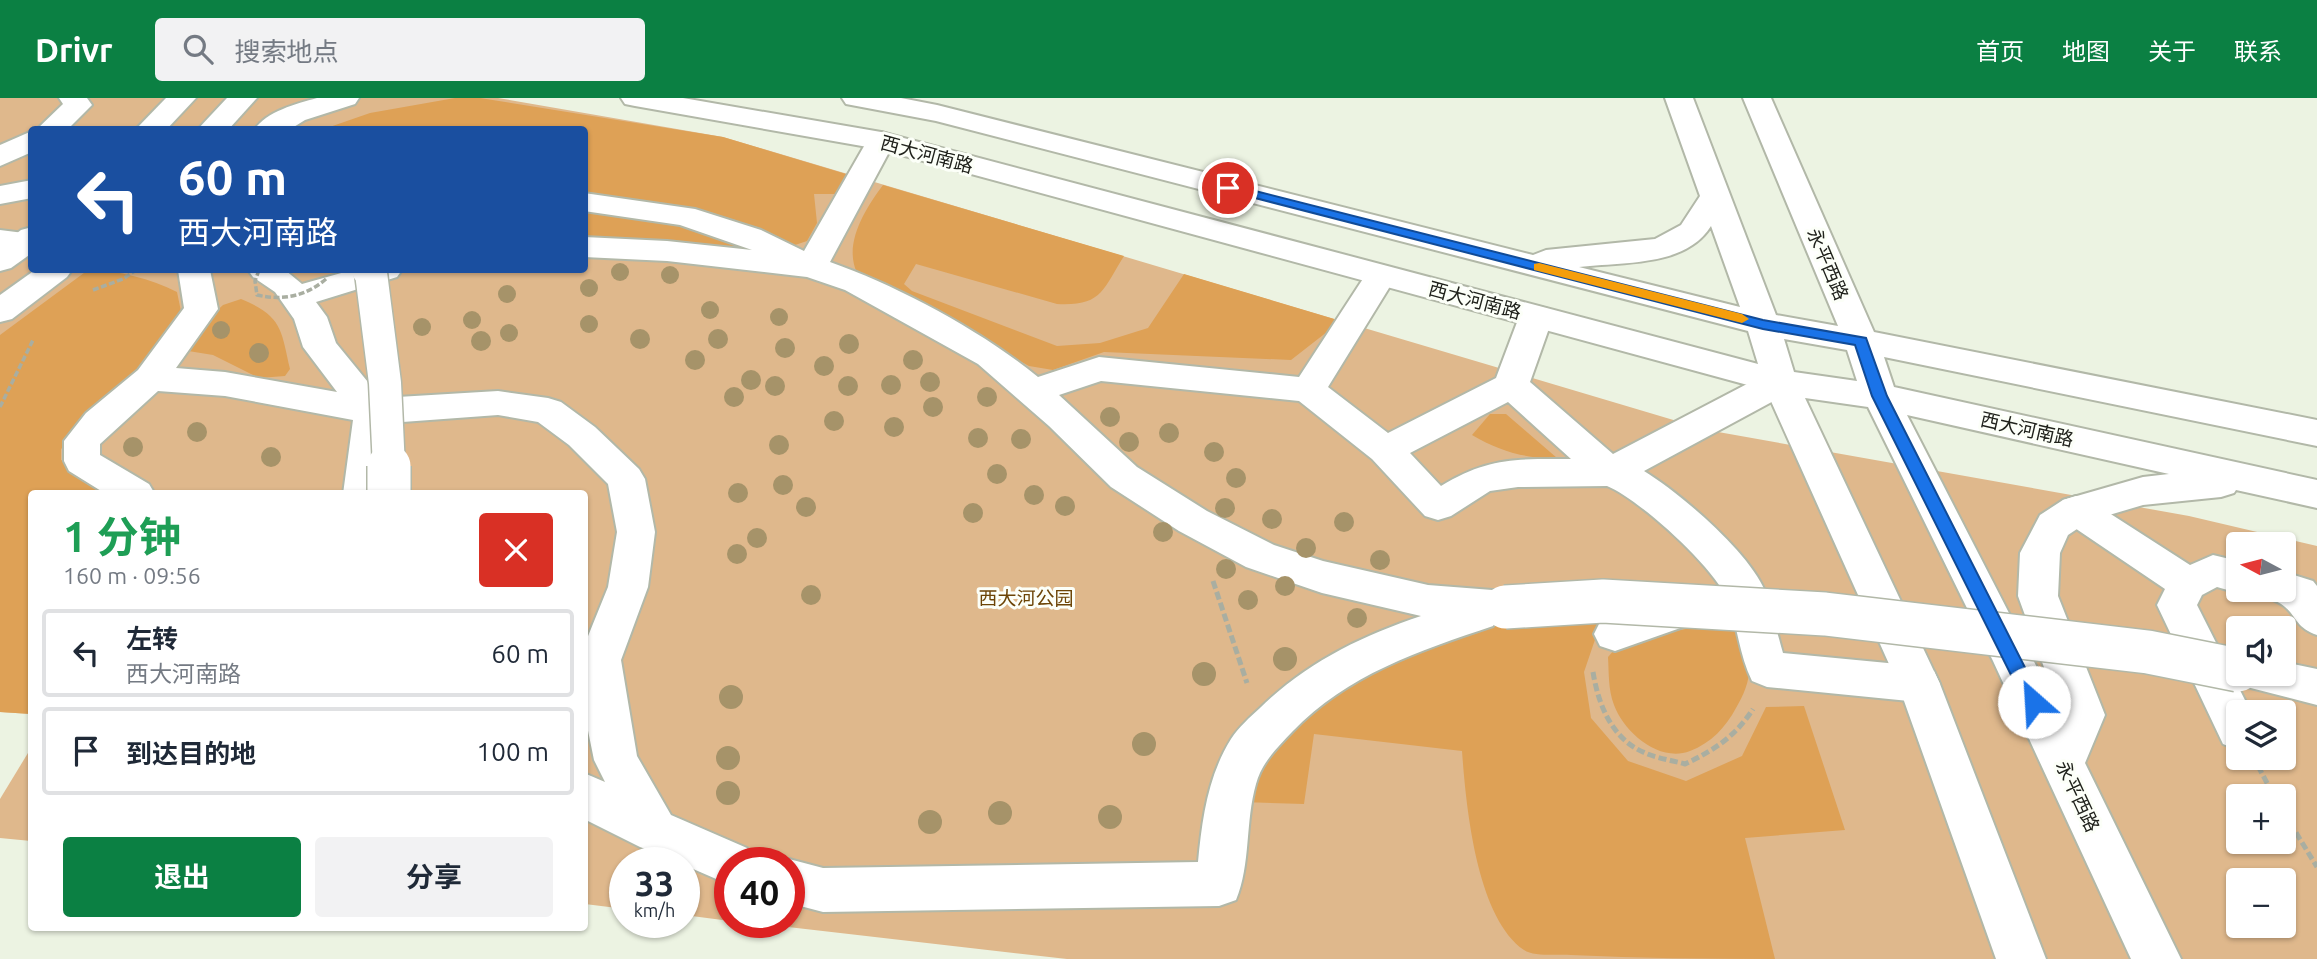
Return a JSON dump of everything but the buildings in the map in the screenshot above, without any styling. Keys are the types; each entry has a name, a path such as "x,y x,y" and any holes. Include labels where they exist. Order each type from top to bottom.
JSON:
{"street":[{"path":"54,126 78,105 73,98"},
{"path":"153,126 182,98"},
{"path":"215,126 243,98"},
{"path":"274,126 308,104 345,98"},
{"name":"西大河南路","path":"635,98 881,141 1780,382 1880,396 2317,494"},
{"name":"西大河南路","path":"856,98 951,117 1763,324 1861,341 2317,433"},
{"path":"1679,98 1763,324 1780,382 1919,684 2021,959"},
{"name":"永平西路","path":"1757,98 1861,341 1880,396 2063,764 2156,959"},
{"path":"811,267 881,141"},
{"path":"0,184 28,188"},
{"path":"0,195 28,189"},
{"path":"1520,262 1662,248 1692,232 1715,196"},
{"path":"591,202 684,216 750,237 811,267 856,283 990,356 1124,477 1193,521 1260,556 1322,577 1427,601 1504,607 1603,601 1825,614 2148,652 2221,666"},
{"path":"0,261 19,240"},
{"path":"588,247 667,251 811,267"},
{"path":"0,311 52,273"},
{"path":"129,490 82,461 82,441 99,422 150,378 201,309 195,273"},
{"path":"268,273 286,285 310,317 320,346 372,411 362,490"},
{"path":"371,273 383,345 390,423 389,490"},
{"path":"295,297 376,273"},
{"path":"1308,390 1381,275"},
{"path":"1385,450 1511,385 1536,317"},
{"path":"1032,392 1099,369 1308,390 1385,450 1438,506 1481,479 1518,473 1610,472 1780,382"},
{"path":"150,378 225,384 372,411 498,403 548,411 582,436 626,479 636,532 628,587 600,660 606,711 616,760 656,832"},
{"path":"1511,385 1610,472 1632,481 1673,511 1709,546 1745,591 1767,669 1919,684"},
{"path":"2063,764 2083,715 2038,596 2040,553 2054,525 2076,510 2143,491 2255,480"},
{"path":"2076,510 2188,584"},
{"path":"2226,574 2213,571 2188,584 2177,605 2221,666 2230,700"},
{"path":"1615,634 1699,605"},
{"path":"805,885 823,890 1219,884 1229,800 1246,754 1285,709 1343,665 1422,631 1504,607"},
{"path":"2296,682 2317,687"},
{"path":"588,796 605,808 714,856"}],"path":[{"path":"84,295 131,273"},
{"path":"258,273 255,281 257,295 271,299 304,292 329,277"},
{"path":"0,407 11,393 21,359 33,338"},
{"path":"1193,521 1264,733"},
{"path":"1615,634 1606,642 1592,673 1598,702 1614,730 1641,752 1685,764 1718,748 1740,729"},
{"path":"2296,833 2317,867"}],"green space":[{"name":"西大河公园","path":"0,98 498,98 723,137 1707,430 2189,516 2257,532 2226,532 2226,602 2296,602 2296,541 2317,546 2317,959 1067,959 805,929 805,847 714,847 714,919 700,917 700,847 609,847 609,907 588,904 588,490 28,490 28,714 0,712"},
{"path":"28,753 28,841 0,838 0,799"}],"shaded area":[{"path":"455,98 480,98 723,137 856,177 839,194 814,194 817,223 807,241 759,257 588,241 588,126 333,126 370,113"},
{"path":"883,185 1124,256 1099,294 1092,299 1072,304 1057,304 916,264 904,284 912,291 1057,346 1100,343 1148,328 1184,274 1341,321 1291,360 1104,352 1053,370 1029,366 857,273 853,250 858,226"},
{"path":"84,273 134,276 177,292 183,321 147,365 61,449 61,460 119,490 28,490 28,714 0,712 0,335"},
{"path":"241,299 265,311 278,325 290,369 285,376 259,378 213,355 176,349 223,305"},
{"path":"1490,414 1506,414 1557,458 1513,453 1472,435"},
{"path":"1601,622 1584,672 1591,718 1628,761 1686,781 1742,756 1766,707 1804,706 1845,830 1745,838 1775,959 1546,955 1524,950 1508,934 1484,887 1471,829 1462,751 1314,734 1304,804 1242,802 1278,738 1343,681 1478,629 1514,623"},
{"path":"1736,626 1749,662 1746,688 1728,722 1698,748 1678,754 1666,753 1644,743 1626,725 1614,705 1608,657 1622,641 1691,628"}],"slow traffic":[{"path":"1539,267 1742,319"}],"route":[{"path":"1228,188 1763,324 1861,341 1880,396 2034,702"}]}
